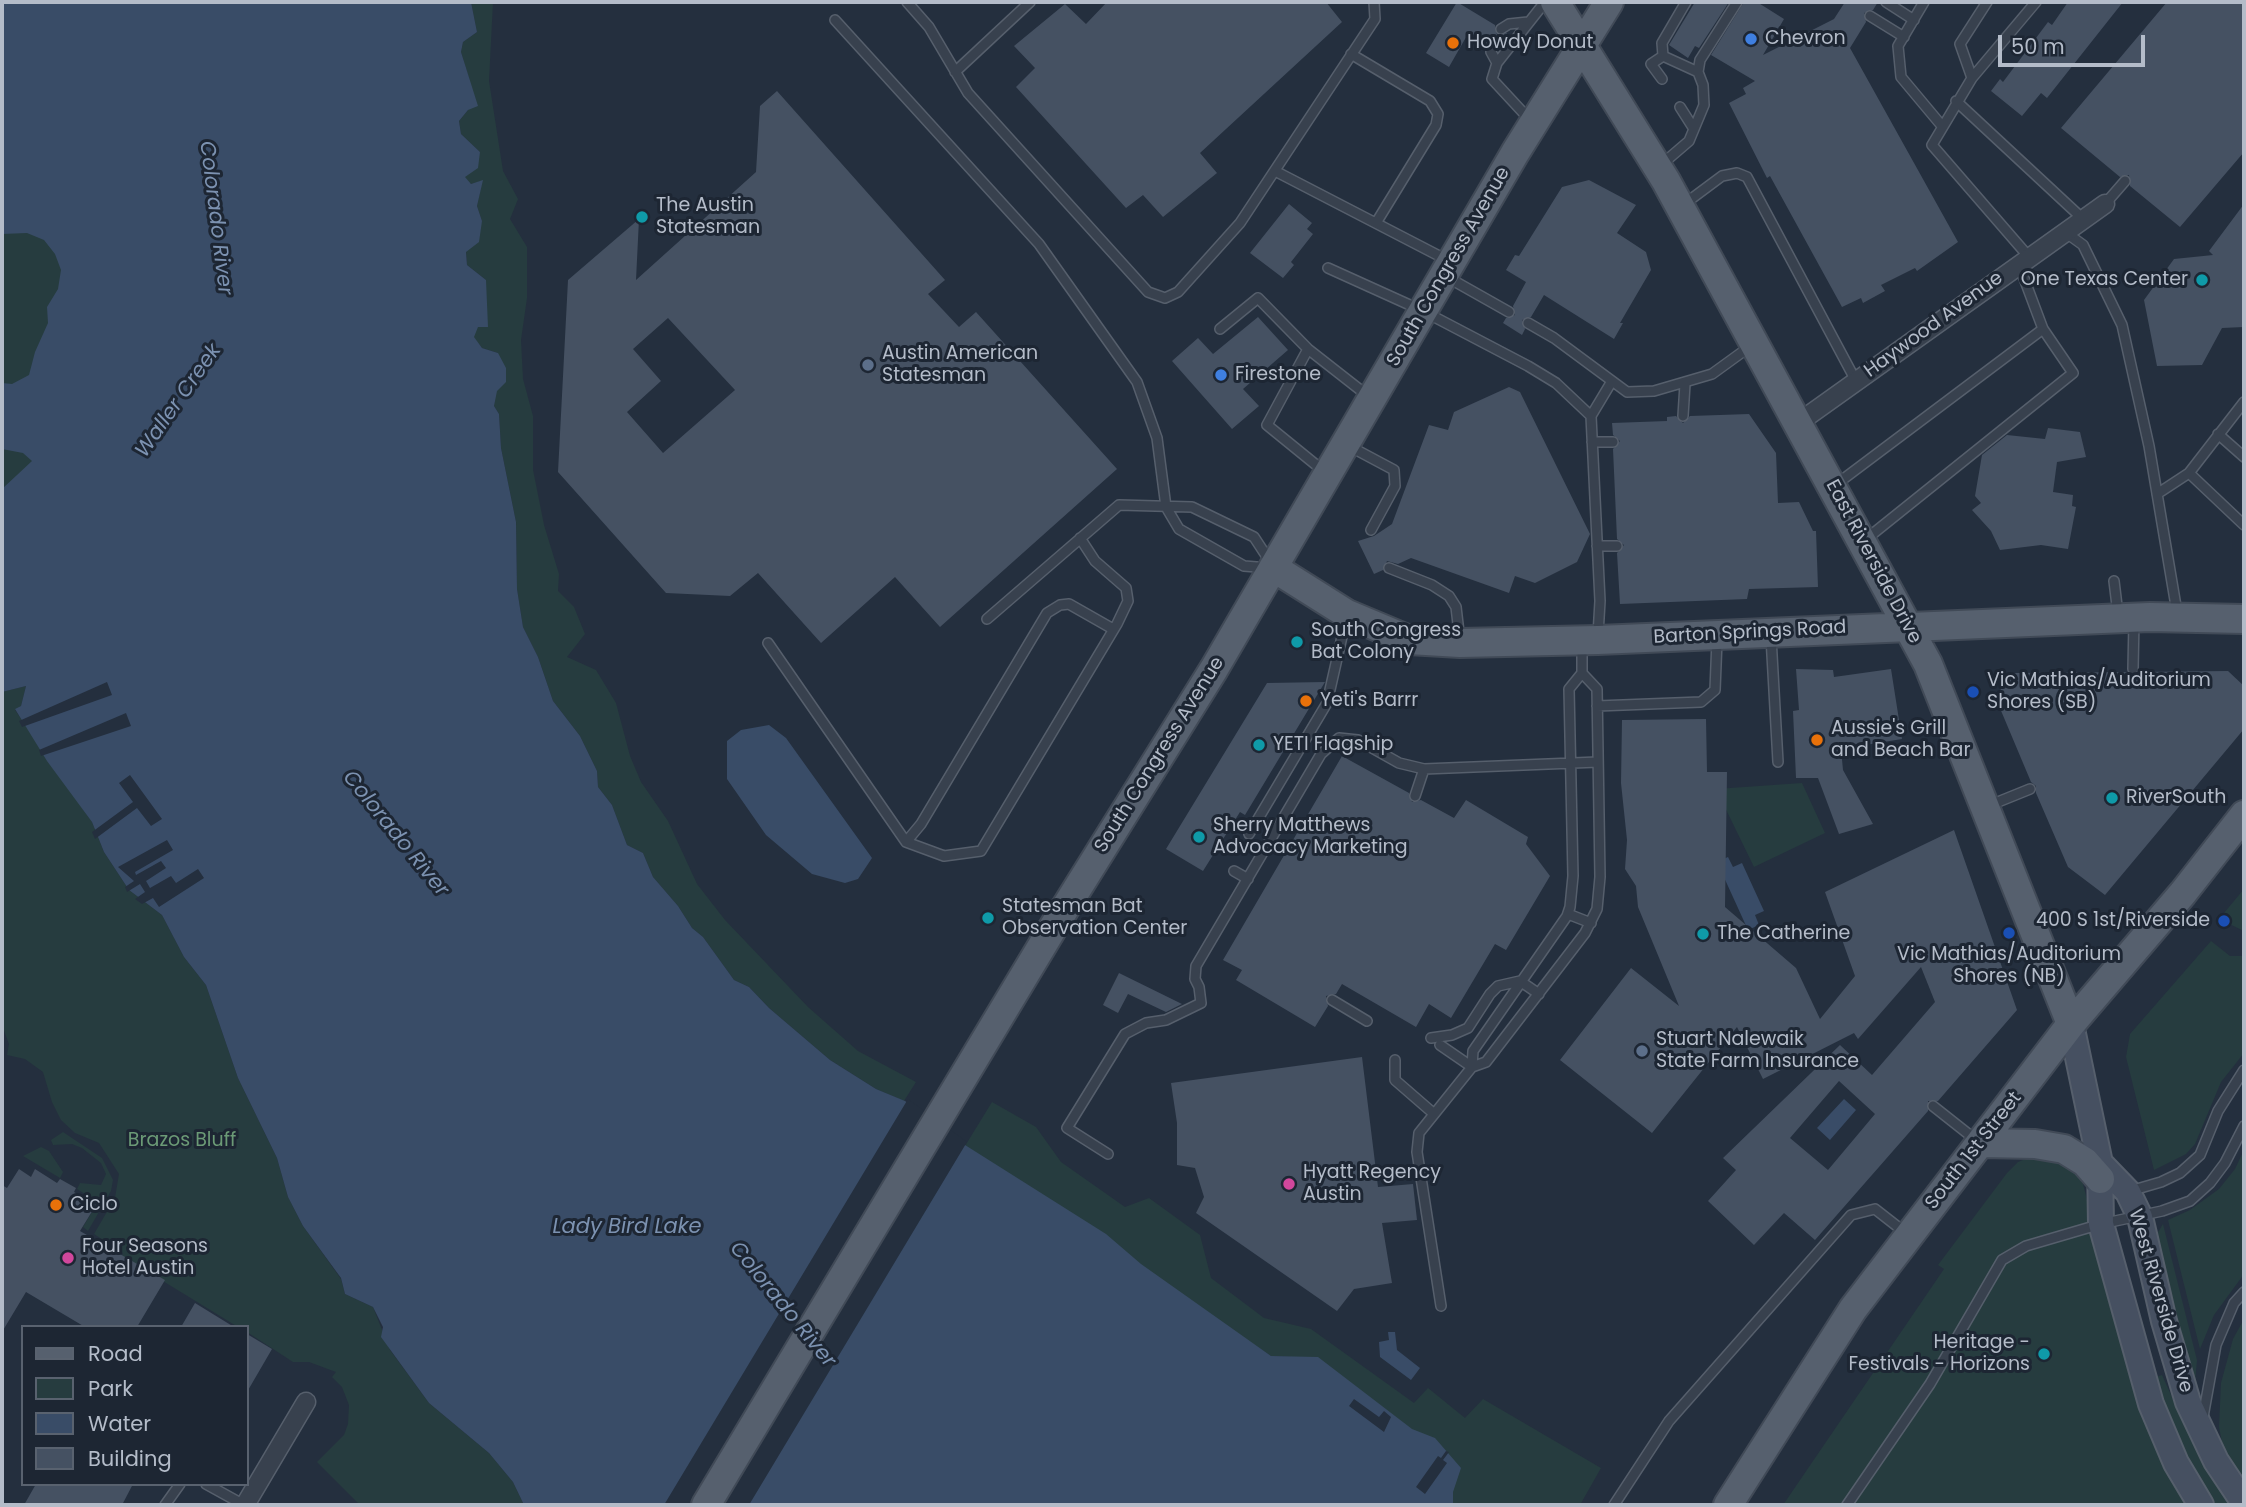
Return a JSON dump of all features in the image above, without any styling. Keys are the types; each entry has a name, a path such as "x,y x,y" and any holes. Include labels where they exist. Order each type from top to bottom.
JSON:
{"main road":[{"name":"East Riverside Drive","path":"1555,2 1657,167 1909,625 1987,806 2071,1024"},
{"name":"South Congress Avenue","path":"706,1505 1054,926 1274,568 1533,124 1609,2"},
{"name":"Barton Springs Road","path":"1274,568 1348,614 1409,640 1460,643 2127,618 2244,619"},
{"name":"South 1st Street","path":"1729,1504 1853,1309 2071,1024 2171,907 2244,815"},
{"path":"1981,1143 2035,1144 2064,1149 2100,1171"}],"street":[{"name":"Haywood Avenue","path":"1798,423 2105,204"},
{"name":"East Riverside Drive","path":"2071,1024 2100,1171"},
{"name":"West Riverside Drive","path":"2100,1171 2128,1192 2140,1217 2168,1334 2201,1432 2244,1503"},
{"name":"West Riverside Drive","path":"2100,1171 2101,1224 2151,1404 2176,1463 2201,1505"},
{"path":"244,1505 306,1402"}],"lane":[{"path":"907,2 929,27 968,93 1148,292 1165,298 1178,292 1240,223 1374,19 1374,2"},
{"path":"955,72 1030,2"},
{"path":"1533,124 1492,79 1497,63 1545,2"},
{"path":"1663,56 1661,43 1686,2"},
{"path":"1657,167 1689,141 1704,105 1703,85 1698,72 1700,60 1737,2"},
{"path":"1886,2 1914,20"},
{"path":"1924,2 1898,46 1901,77 1942,126"},
{"path":"1972,78 1960,44 1987,2"},
{"path":"1863,541 2073,373 2043,329 2024,261 1931,145 1972,78 2035,2"},
{"path":"1870,16 1903,37"},
{"path":"835,20 1040,244 1138,382 1157,438 1166,507 1179,530 1244,566 1274,568"},
{"path":"1501,29 1509,24 1528,22"},
{"path":"1492,45 1491,52 1497,63"},
{"path":"1351,54 1430,101 1438,114 1436,125 1376,223"},
{"path":"1663,56 1698,72"},
{"path":"1662,79 1651,64 1663,56"},
{"path":"1956,101 2083,219"},
{"path":"1680,107 1694,129"},
{"path":"1275,170 1376,223 1509,312"},
{"path":"1679,207 1722,176 1737,173 1747,177 1856,381"},
{"path":"2105,204 2125,181"},
{"path":"2065,232 2083,245 2122,325 2157,494 2178,618"},
{"path":"1328,268 1423,311 1556,383 1591,416"},
{"path":"1220,328 1258,298 1308,349 1372,399"},
{"path":"1528,323 1554,338 1627,392 1685,384 1712,374 1754,344"},
{"path":"1833,487 2043,329"},
{"path":"1308,349 1266,425 1328,475"},
{"path":"1472,1067 1473,1051 1568,914 1573,876 1569,689 1582,673 1590,640 1597,546 1591,416 1612,382"},
{"path":"1683,416 1685,384"},
{"path":"2157,494 2189,473 2244,402"},
{"path":"2218,434 2244,457"},
{"path":"1592,442 1613,442"},
{"path":"1346,444 1394,470 1395,486 1371,530"},
{"path":"2189,473 2244,525"},
{"path":"987,619 1119,505 1192,507 1254,537 1274,568"},
{"path":"768,643 906,842 944,856 981,851 1128,601 1126,587 1096,561 1080,538"},
{"path":"1597,546 1617,547"},
{"path":"1389,568 1432,585 1449,597 1456,607 1460,643"},
{"path":"2114,581 2127,618 2133,668"},
{"path":"906,842 921,824 1047,613 1060,604 1069,604 1113,629"},
{"path":"1248,834 1327,703 1348,614"},
{"path":"1770,632 1778,762"},
{"path":"1597,706 1701,702 1715,690 1717,635"},
{"path":"1441,1306 1417,1152 1419,1133 1472,1067 1486,1062 1539,994 1591,923 1599,894 1597,688 1582,673"},
{"path":"1108,1154 1067,1128 1125,1034 1146,1023 1166,1020 1201,1003 1199,986 1195,979 1196,966 1321,754 1339,738 1358,740 1399,763 1424,769 1598,762"},
{"path":"1415,796 1424,769"},
{"path":"1987,806 2030,789"},
{"path":"1234,871 1248,879"},
{"path":"1568,914 1591,923"},
{"path":"1431,1038 1463,1031 1473,1023 1489,994 1498,986 1520,981 1539,994"},
{"path":"1332,1000 1367,1021"},
{"path":"1440,1045 1472,1067"},
{"path":"1395,1060 1395,1080 1433,1113"},
{"path":"2128,1192 2180,1173 2200,1155 2218,1111 2244,1070"},
{"path":"2234,1084 2244,1090"},
{"path":"1933,1106 1981,1143"},
{"path":"1851,1503 1930,1384 2002,1260 2026,1246 2101,1224 2140,1217 2190,1201 2225,1163 2244,1126"},
{"path":"1614,1505 1668,1420 1851,1215 1875,1209 1909,1235"},
{"path":"2201,1432 2216,1345 2229,1313 2244,1292"},
{"path":"165,1505 179,1486"},
{"path":"210,1486 244,1505"}],"green space":[{"path":"471,2 493,2 489,81 503,171 518,199 510,219 527,247 527,298 521,340 523,379 533,416 533,470 544,525 559,574 558,591 574,607 585,634 567,657 596,670 616,703 630,756 641,782 668,821 697,884 725,920 808,1007 858,1051 916,1082 904,1101 876,1089 830,1060 769,1008 749,987 734,980 703,937 692,928 678,906 653,877 643,853 627,845 612,805 598,787 597,771 580,736 553,701 538,657 523,627 517,589 516,522 501,448 499,414 494,406 498,353 482,348 473,337 486,280 467,265 466,252 482,221 477,206 482,181 471,184 464,177 480,152 461,134 459,121 468,110 470,82 461,52 463,42 477,32"},
{"path":"2,146 61,171 109,509 2,560"},
{"name":"Brazos Bluff","path":"26,686 21,706 15,710 92,822 104,852 129,890 162,915 184,957 206,985 238,1078 277,1158 288,1197 303,1226 341,1279 345,1294 373,1307 390,1350 429,1403 489,1453 513,1482 524,1505 360,1505 317,1462 344,1435 348,1424 349,1405 342,1387 332,1377 336,1372 309,1362 293,1362 248,1333 248,1325 235,1325 122,1256 123,1253 94,1234 115,1198 119,1174 99,1143 75,1133 61,1120 52,1102 43,1072 25,1059 7,1055 9,1044 2,1025 2,692"},
{"path":"1802,783 1825,833 1754,867 1716,789"},
{"path":"2244,889 2244,931 2219,919"},
{"path":"2211,941 2230,956 2244,956 2244,1053 2221,1082 2195,1144 2186,1154 2154,1170 2126,1057 2130,1034"},
{"path":"992,1102 1036,1127 1061,1162 1125,1207 1149,1198 1200,1235 1211,1278 1264,1318 1311,1329 1414,1403 1428,1388 1465,1418 1483,1399 1601,1468 1580,1505 1446,1505 1291,1357 1271,1356 965,1146"},
{"path":"63,1132 102,1158 113,1180 111,1191 88,1231 83,1227 98,1202 77,1189 80,1183 101,1185 106,1174 101,1163 82,1148 72,1144 53,1145 51,1140"},
{"path":"41,1147 49,1151 63,1172 60,1178 23,1156"},
{"path":"2244,1150 2244,1274 2214,1315 2200,1349 2168,1220 2190,1210 2219,1189 2235,1169"},
{"path":"2033,1156 2050,1156 2075,1170 2083,1184 2137,1394 2189,1505 1783,1505 1944,1269 1938,1265 2007,1173 2018,1162"},
{"path":"2163,1224 2197,1360 2195,1383 2158,1244 2157,1234"},
{"path":"2244,1319 2244,1485 2224,1452 2219,1427 2221,1383 2233,1339"},
{"path":"2162,1375 2191,1439 2231,1505 2216,1505 2191,1466 2163,1403 2156,1377"}],"water":[{"name":"Lady Bird Lake","path":"2,2 471,2 477,32 463,42 461,52 478,106 468,110 459,121 461,134 480,152 478,168 465,177 471,184 483,180 477,206 482,221 479,242 466,252 467,265 486,280 488,327 478,327 474,337 482,348 498,353 506,368 506,382 497,391 494,406 499,414 501,448 516,522 517,589 523,627 538,657 553,701 580,736 597,771 598,787 612,805 627,845 643,853 653,877 678,906 692,928 703,937 734,980 749,987 769,1008 830,1060 876,1089 905,1101 965,1145 1106,1234 1141,1264 1271,1356 1318,1357 1412,1429 1435,1438 1461,1468 1453,1492 1453,1505 524,1505 513,1482 489,1453 429,1403 381,1337 383,1327 373,1307 345,1294 341,1278 303,1226 288,1197 277,1158 238,1078 206,985 184,957 162,915 129,890 104,852 92,822 47,761 15,709 21,706 26,686 2,692 2,489 32,461 23,453 2,449 2,383 12,384 29,375 35,352 48,323 47,307 58,289 61,270 55,254 44,240 27,233 2,234"},
{"path":"769,725 786,738 872,858 858,879 845,883 812,874 766,835 727,779 727,741 741,730"},
{"path":"1728,857 1733,867 1742,863 1764,911 1755,915 1759,925 1748,930 1717,862"},
{"path":"1844,1099 1856,1110 1830,1140 1817,1128"},
{"path":"1388,1332 1395,1332 1397,1350 1420,1368 1411,1380 1380,1357 1379,1342 1389,1340"}],"pier":[{"path":"107,682 112,695 22,727 19,721"},
{"path":"126,713 131,726 41,756 39,750"},
{"path":"130,775 162,819 151,826 137,808 95,839 92,832 133,802 119,783"},
{"path":"167,840 173,850 135,872 136,875 161,861 166,868 146,881 150,888 171,876 176,883 198,869 204,878 159,907 153,898 142,904 135,899 145,892 140,884 127,892 125,887 134,881 118,867"},
{"path":"908,1099 967,1142 749,1505 664,1505"},
{"path":"1354,1399 1379,1417 1384,1411 1391,1417 1384,1432 1349,1406"},
{"path":"1446,1451 1449,1452 1443,1460 1447,1463 1425,1494 1416,1487 1438,1456 1441,1458"}],"building":[{"path":"1107,2 1326,2 1342,22 1200,153 1217,173 1163,217 1143,195 1126,208 1016,87 1035,68 1014,46 1065,4 1086,24"},
{"path":"1457,2 1495,25 1497,35 1507,33 1499,47 1496,39 1486,41 1469,32 1449,67 1426,53"},
{"name":"Chevron","path":"1695,2 1729,2 1699,48 1695,46 1688,58 1669,45"},
{"path":"1744,2 1757,2 1784,19 1763,55 1834,19 1845,2 1878,2 1873,10 1864,13 1866,22 1850,48 1958,242 1917,271 1915,268 1881,285 1885,291 1863,303 1861,298 1842,307 1770,176 1767,178 1729,103 1746,94 1743,88 1755,81 1711,55"},
{"path":"2068,2 2123,2 2047,98 2041,93 2022,116 1991,91 2000,79 2003,82 2048,22 2052,25"},
{"path":"2167,2 2244,2 2244,152 2180,227 2130,186 2129,175 2120,177 2061,128"},
{"name":"Austin American Statesman","path":"777,91 945,280 928,294 959,327 976,312 1117,469 940,627 895,577 821,643 758,573 730,596 666,593 558,472 568,280 639,219 636,280 756,172 760,106","holes":["668,318 735,390 663,453 627,412 661,381 633,349"]},
{"path":"1589,180 1636,205 1617,233 1646,252 1651,270 1620,323 1623,323 1614,339 1544,295 1531,317 1522,320 1525,329 1522,335 1503,323 1506,318 1515,315 1513,306 1526,282 1506,270 1515,255 1519,256 1562,187"},
{"path":"1289,204 1312,223 1307,229 1313,234 1291,262 1294,265 1283,278 1250,253"},
{"name":"One Texas Center","path":"2244,204 2244,327 2222,328 2202,365 2157,366 2144,300 2174,259 2213,255 2209,251"},
{"name":"Firestone","path":"1258,317 1288,350 1243,389 1259,406 1232,429 1172,361 1198,338 1213,354"},
{"path":"1509,387 1520,392 1590,534 1577,562 1535,583 1515,576 1509,593 1411,558 1398,564 1387,561 1383,570 1374,574 1358,541 1374,536 1392,524 1429,425 1448,430 1454,412"},
{"path":"1749,414 1776,453 1778,503 1799,502 1813,531 1816,531 1818,587 1749,589 1747,599 1620,604 1617,553 1624,545 1617,539 1613,449 1620,441 1613,435 1612,423 1667,421 1667,417 1676,416 1683,423 1690,416"},
{"path":"2048,428 2080,432 2086,457 2057,462 2053,492 2073,495 2072,506 2076,507 2068,549 2041,545 2000,550 1991,531 1972,510 1981,503 1975,496 1982,455 2007,435 2045,439"},
{"path":"1796,669 1833,670 1834,677 1891,669 1902,739 1841,749 1843,770 1873,824 1839,834 1818,778 1796,778 1793,711 1799,710"},
{"name":"RiverSouth","path":"2228,671 2244,686 2244,729 2105,895 2068,867 2036,793 2036,786 2031,782 1994,694 1999,692 2012,673 2127,672 2134,676 2139,672"},
{"name":"YETI Flagship","path":"1325,682 1245,815 1240,812 1203,871 1166,849 1267,683"},
{"path":"1706,719 1707,772 1727,772 1725,907 1796,968 1820,1019 1855,976 1825,892 1954,830 2017,1010 1938,1101 1928,1101 1928,1111 1815,1240 1784,1213 1754,1245 1708,1201 1736,1170 1723,1158 1840,1045 1872,1075 1935,1002 1921,967 1858,1039 1854,1033 1763,1079 1737,1027 1652,1133 1560,1060 1631,968 1679,1006 1638,907 1636,886 1625,869 1627,840 1621,783 1622,720","holes":["1839,1081 1875,1114 1828,1170 1790,1138"]},
{"path":"1342,756 1409,793 1412,802 1421,800 1454,818 1466,800 1528,837 1526,844 1550,876 1506,950 1495,944 1451,1018 1429,1004 1416,1027 1342,984 1336,994 1326,996 1328,1006 1315,1027 1236,980 1242,970 1223,960"},
{"path":"1119,973 1182,1004 1166,1012 1128,994 1118,1013 1103,1005"},
{"name":"Hyatt Regency Austin","path":"1362,1057 1378,1187 1413,1184 1417,1220 1382,1223 1392,1283 1354,1289 1337,1311 1196,1213 1204,1197 1195,1168 1177,1165 1177,1123 1171,1083"},
{"name":"Four Seasons Hotel Austin","path":"19,1169 31,1177 35,1169 57,1183 60,1179 76,1188 74,1192 96,1205 80,1231 165,1280 138,1325 82,1325 26,1292 2,1332 2,1185 7,1188"},
{"path":"195,1303 231,1325 182,1325"},
{"path":"248,1335 272,1349 248,1390"},
{"path":"35,1486 132,1486 122,1505 24,1505"}],"place":[{"name":"Chevron","path":"1751,39"},
{"name":"Howdy Donut","path":"1453,43"},
{"name":"The Austin Statesman","path":"642,217"},
{"name":"One Texas Center","path":"2202,280"},
{"name":"Austin American Statesman","path":"868,365"},
{"name":"Firestone","path":"1221,375"},
{"name":"South Congress Bat Colony","path":"1297,642"},
{"name":"Vic Mathias/Auditorium Shores (SB)","path":"1973,692"},
{"name":"Yeti's Barrr","path":"1306,701"},
{"name":"Aussie's Grill and Beach Bar","path":"1817,740"},
{"name":"YETI Flagship","path":"1259,745"},
{"name":"RiverSouth","path":"2112,798"},
{"name":"Sherry Matthews Advocacy Marketing","path":"1199,837"},
{"name":"Statesman Bat Observation Center","path":"988,918"},
{"name":"400 S 1st/Riverside","path":"2224,921"},
{"name":"Vic Mathias/Auditorium Shores (NB)","path":"2009,933"},
{"name":"The Catherine","path":"1703,934"},
{"name":"Stuart Nalewaik State Farm Insurance","path":"1642,1051"},
{"name":"Hyatt Regency Austin","path":"1289,1184"},
{"name":"Ciclo","path":"56,1205"},
{"name":"Four Seasons Hotel Austin","path":"68,1258"},
{"name":"Heritage - Festivals - Horizons","path":"2044,1354"}],"water label":[{"name":"Colorado River","path":"215,218"},
{"name":"Waller Creek","path":"179,401"},
{"name":"Colorado River","path":"395,834"},
{"name":"Colorado River","path":"782,1305"}]}
